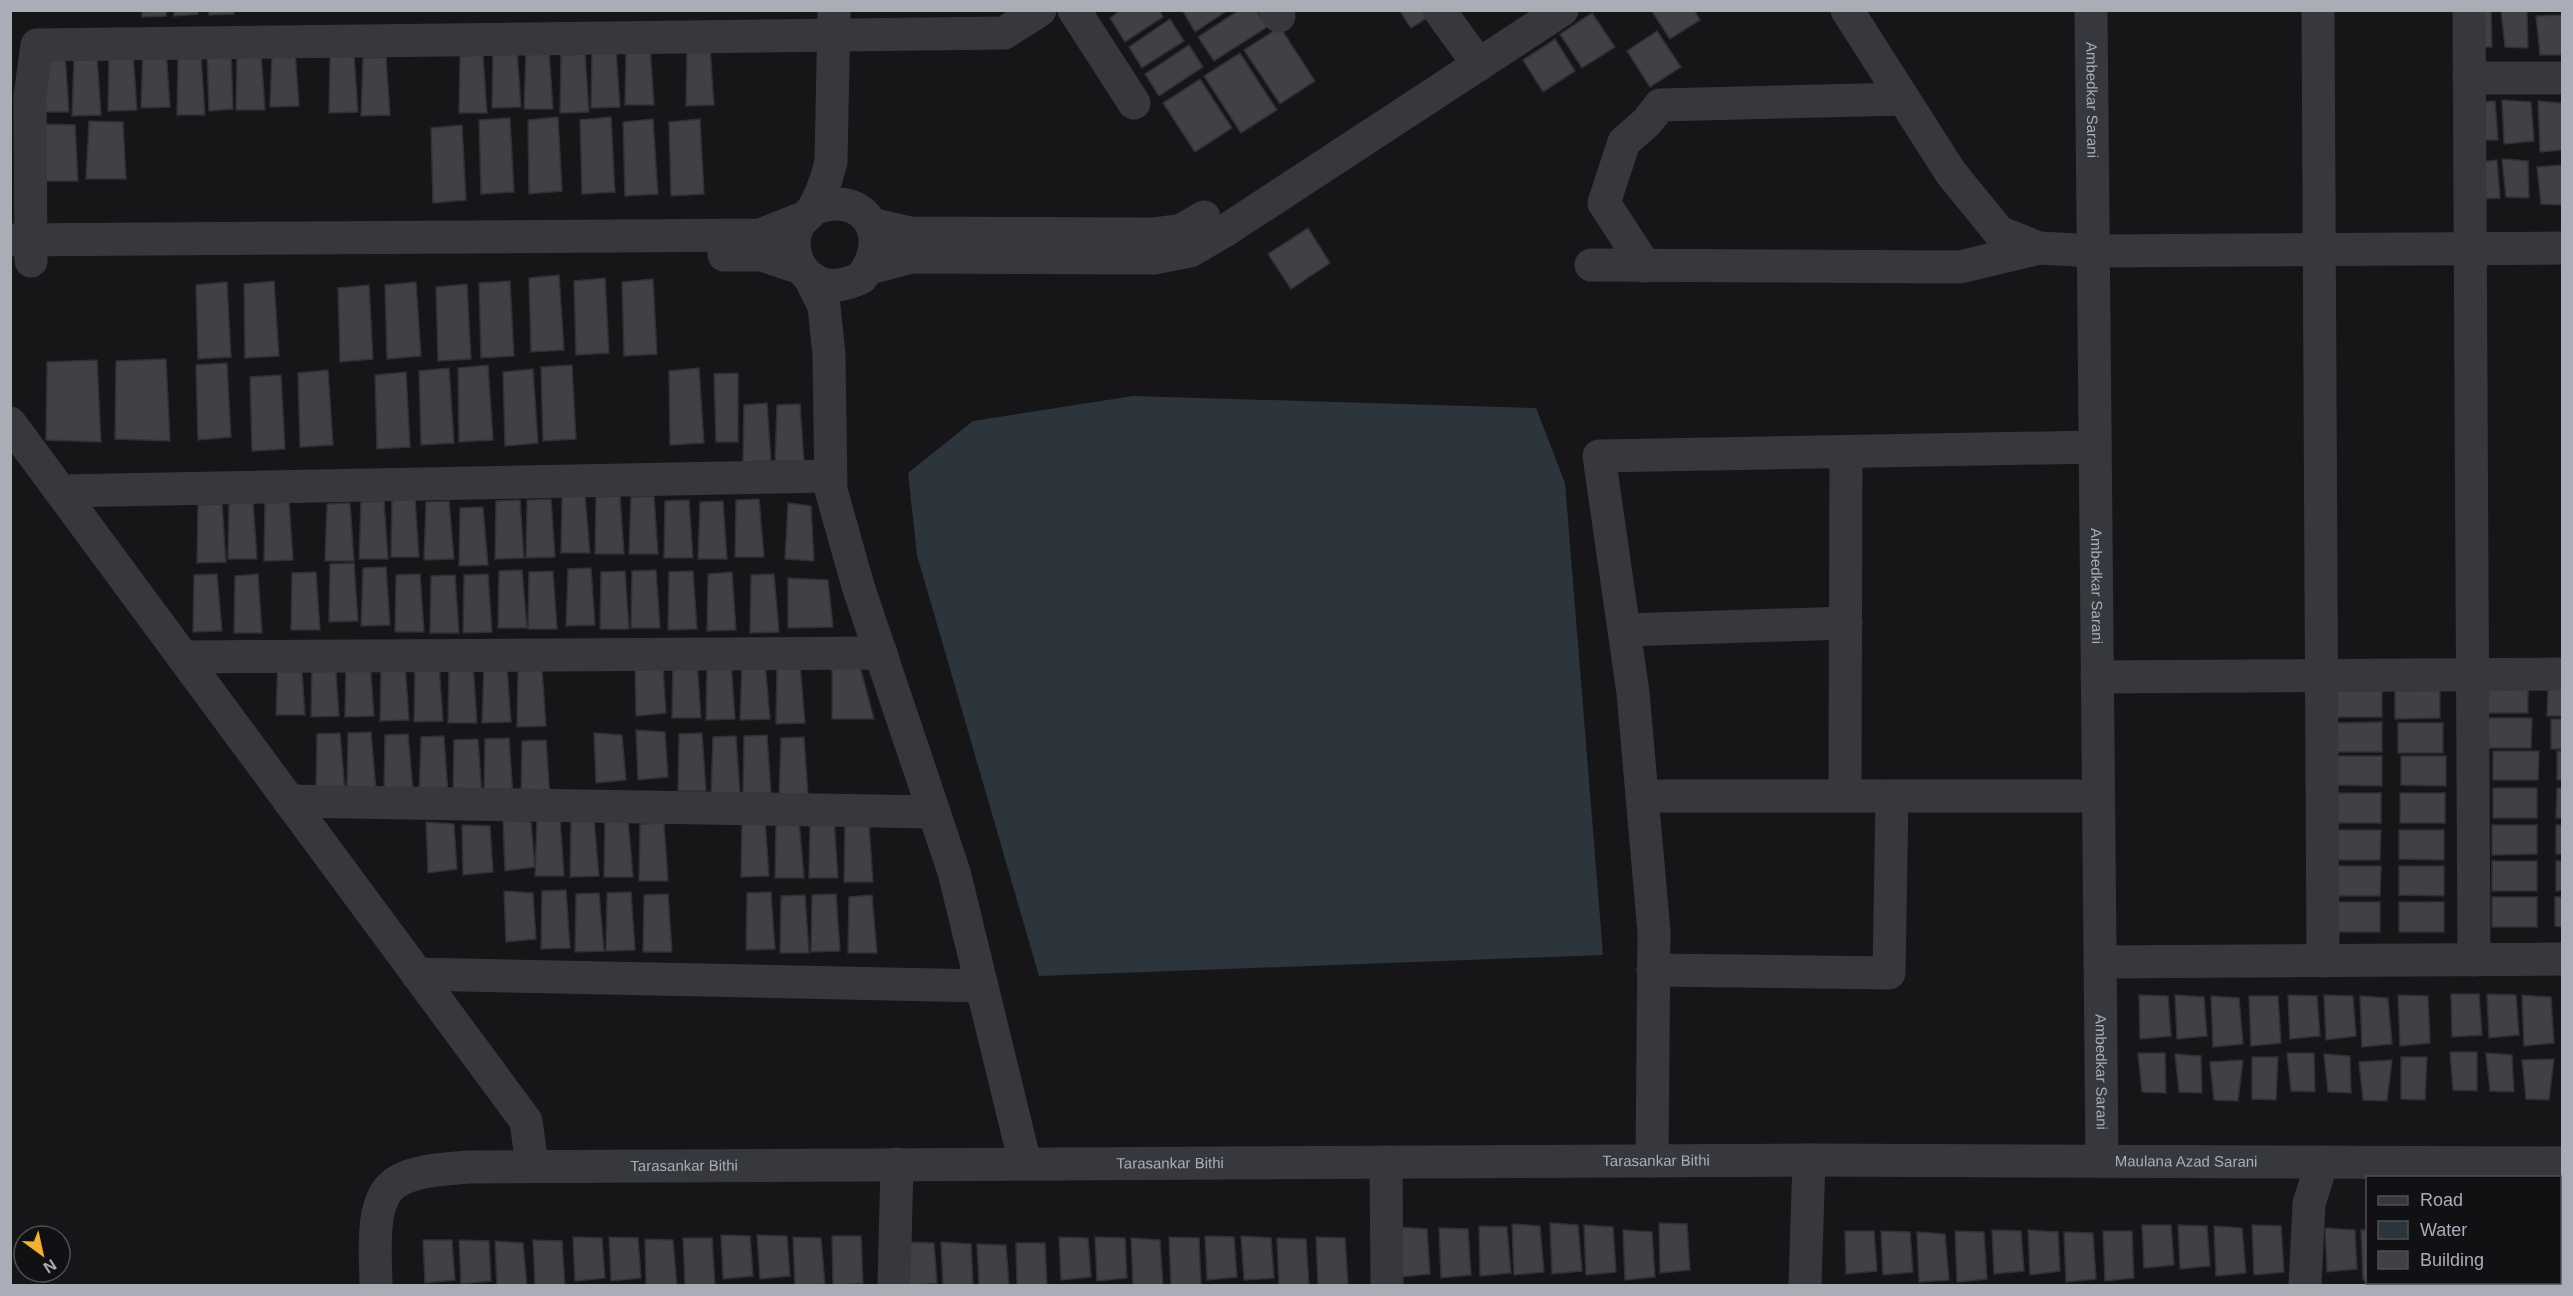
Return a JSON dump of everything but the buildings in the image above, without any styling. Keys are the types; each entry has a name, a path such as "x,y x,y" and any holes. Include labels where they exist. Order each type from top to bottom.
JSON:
{"street":[{"path":"21,251 30,96 37,45 834,22 1004,33 1040,10"},
{"path":"1074,10 1134,103"},
{"path":"1439,10 1472,56"},
{"path":"21,251 762,255 835,286 911,257 1155,258 1190,251 1472,56 1520,10"},
{"path":"21,251 760,235 825,204 841,203 863,216 910,233 1154,234 1182,230 1472,56 1562,10"},
{"path":"1847,10 1951,173 2000,232 2038,248"},
{"name":"Ambedkar Sarani","path":"2091,10 2102,1161"},
{"path":"2318,10 2323,961"},
{"path":"2469,10 2474,960"},
{"path":"834,22 834,131 828,173 808,214 797,229 794,243 806,273 824,306 829,355 830,476 834,500 881,653 954,872 1025,1163"},
{"path":"2469,78 2562,78"},
{"path":"1645,266 1604,203 1624,142 1647,122 1660,105 1904,99"},
{"path":"829,355 834,329 845,300 865,273 876,246 863,216 843,186 834,131"},
{"path":"1591,265 1960,267 2038,248 2094,251 2562,248"},
{"path":"10,423 526,1121 532,1165"},
{"path":"1652,1161 1654,932 1633,693 1599,456 2096,447"},
{"path":"1845,796 1846,452"},
{"path":"61,491 830,476"},
{"path":"1624,630 1846,623"},
{"path":"183,657 881,653"},
{"path":"2097,677 2562,674"},
{"path":"1642,796 2098,796"},
{"path":"1653,970 1889,973 1892,796"},
{"path":"289,801 934,812"},
{"path":"2100,962 2562,959"},
{"path":"417,974 982,986"},
{"path":"1805,1286 1809,1160"},
{"name":"Maulana Azad Sarani","path":"1809,1160 2562,1163"},
{"name":"Tarasankar Bithi","path":"376,1286 376,1212 394,1183 428,1171 532,1165 1809,1160"},
{"path":"1386,1162 1387,1286"},
{"path":"2305,1286 2309,1204 2322,1162"},
{"path":"894,1286 897,1164"}],"water":[{"path":"1133,396 1536,408 1565,483 1603,955 1039,976 917,555 908,473 973,421"}]}
